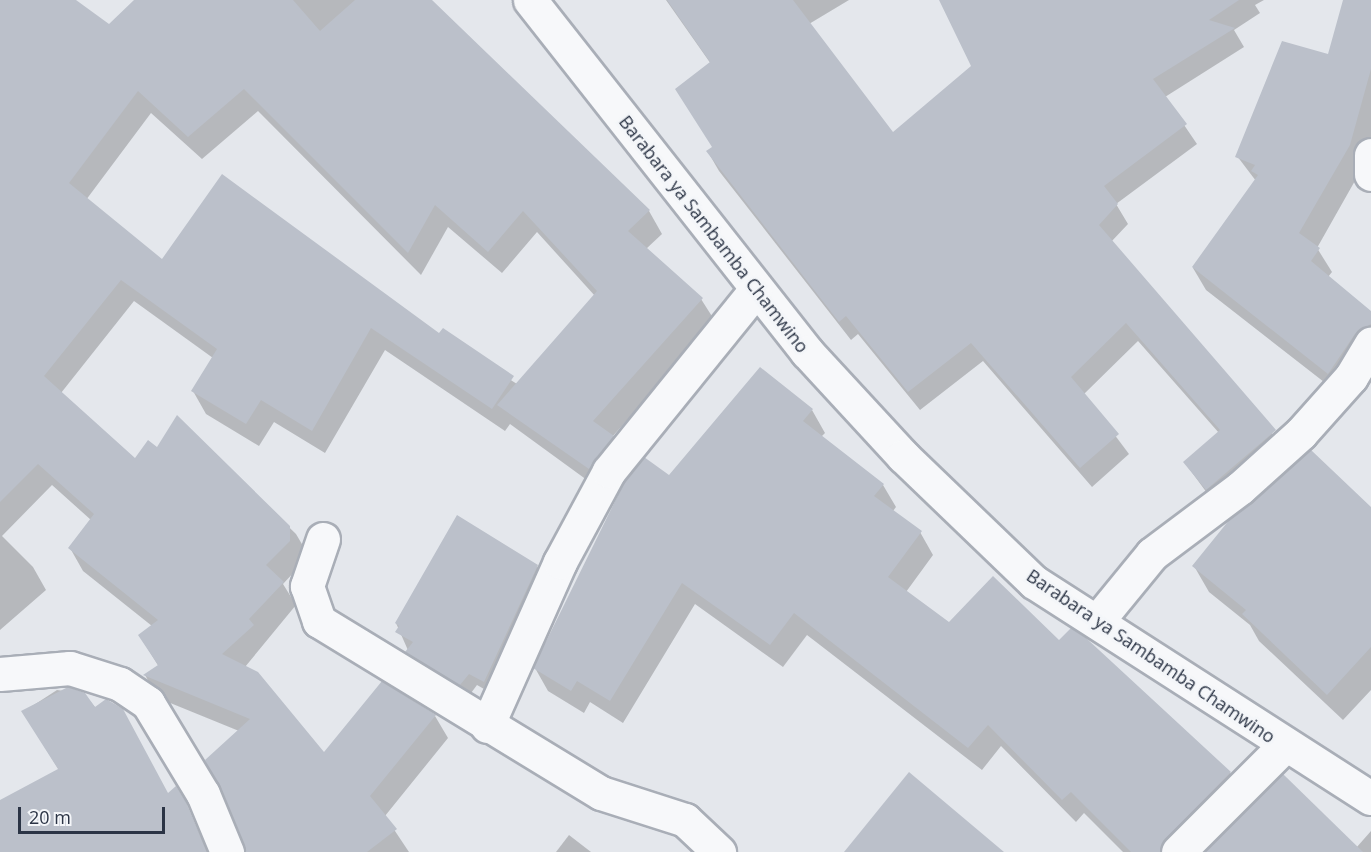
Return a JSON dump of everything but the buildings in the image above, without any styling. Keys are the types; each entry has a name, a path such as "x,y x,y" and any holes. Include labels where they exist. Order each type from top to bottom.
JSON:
{"street":[{"name":"Barabara ya Sambamba Chamwino","path":"530,0 755,291 903,456 1026,574 1285,745 1371,798"},
{"path":"1371,155 1371,174"},
{"path":"487,726 560,562 609,471 755,291"},
{"path":"1098,620 1152,554 1240,488 1301,433 1351,377 1371,344"},
{"path":"323,539 307,586 319,621 487,726 602,793 685,819 719,852"},
{"path":"0,674 70,668 120,684 148,703 202,794 227,852"},
{"path":"1178,852 1285,745"}]}
